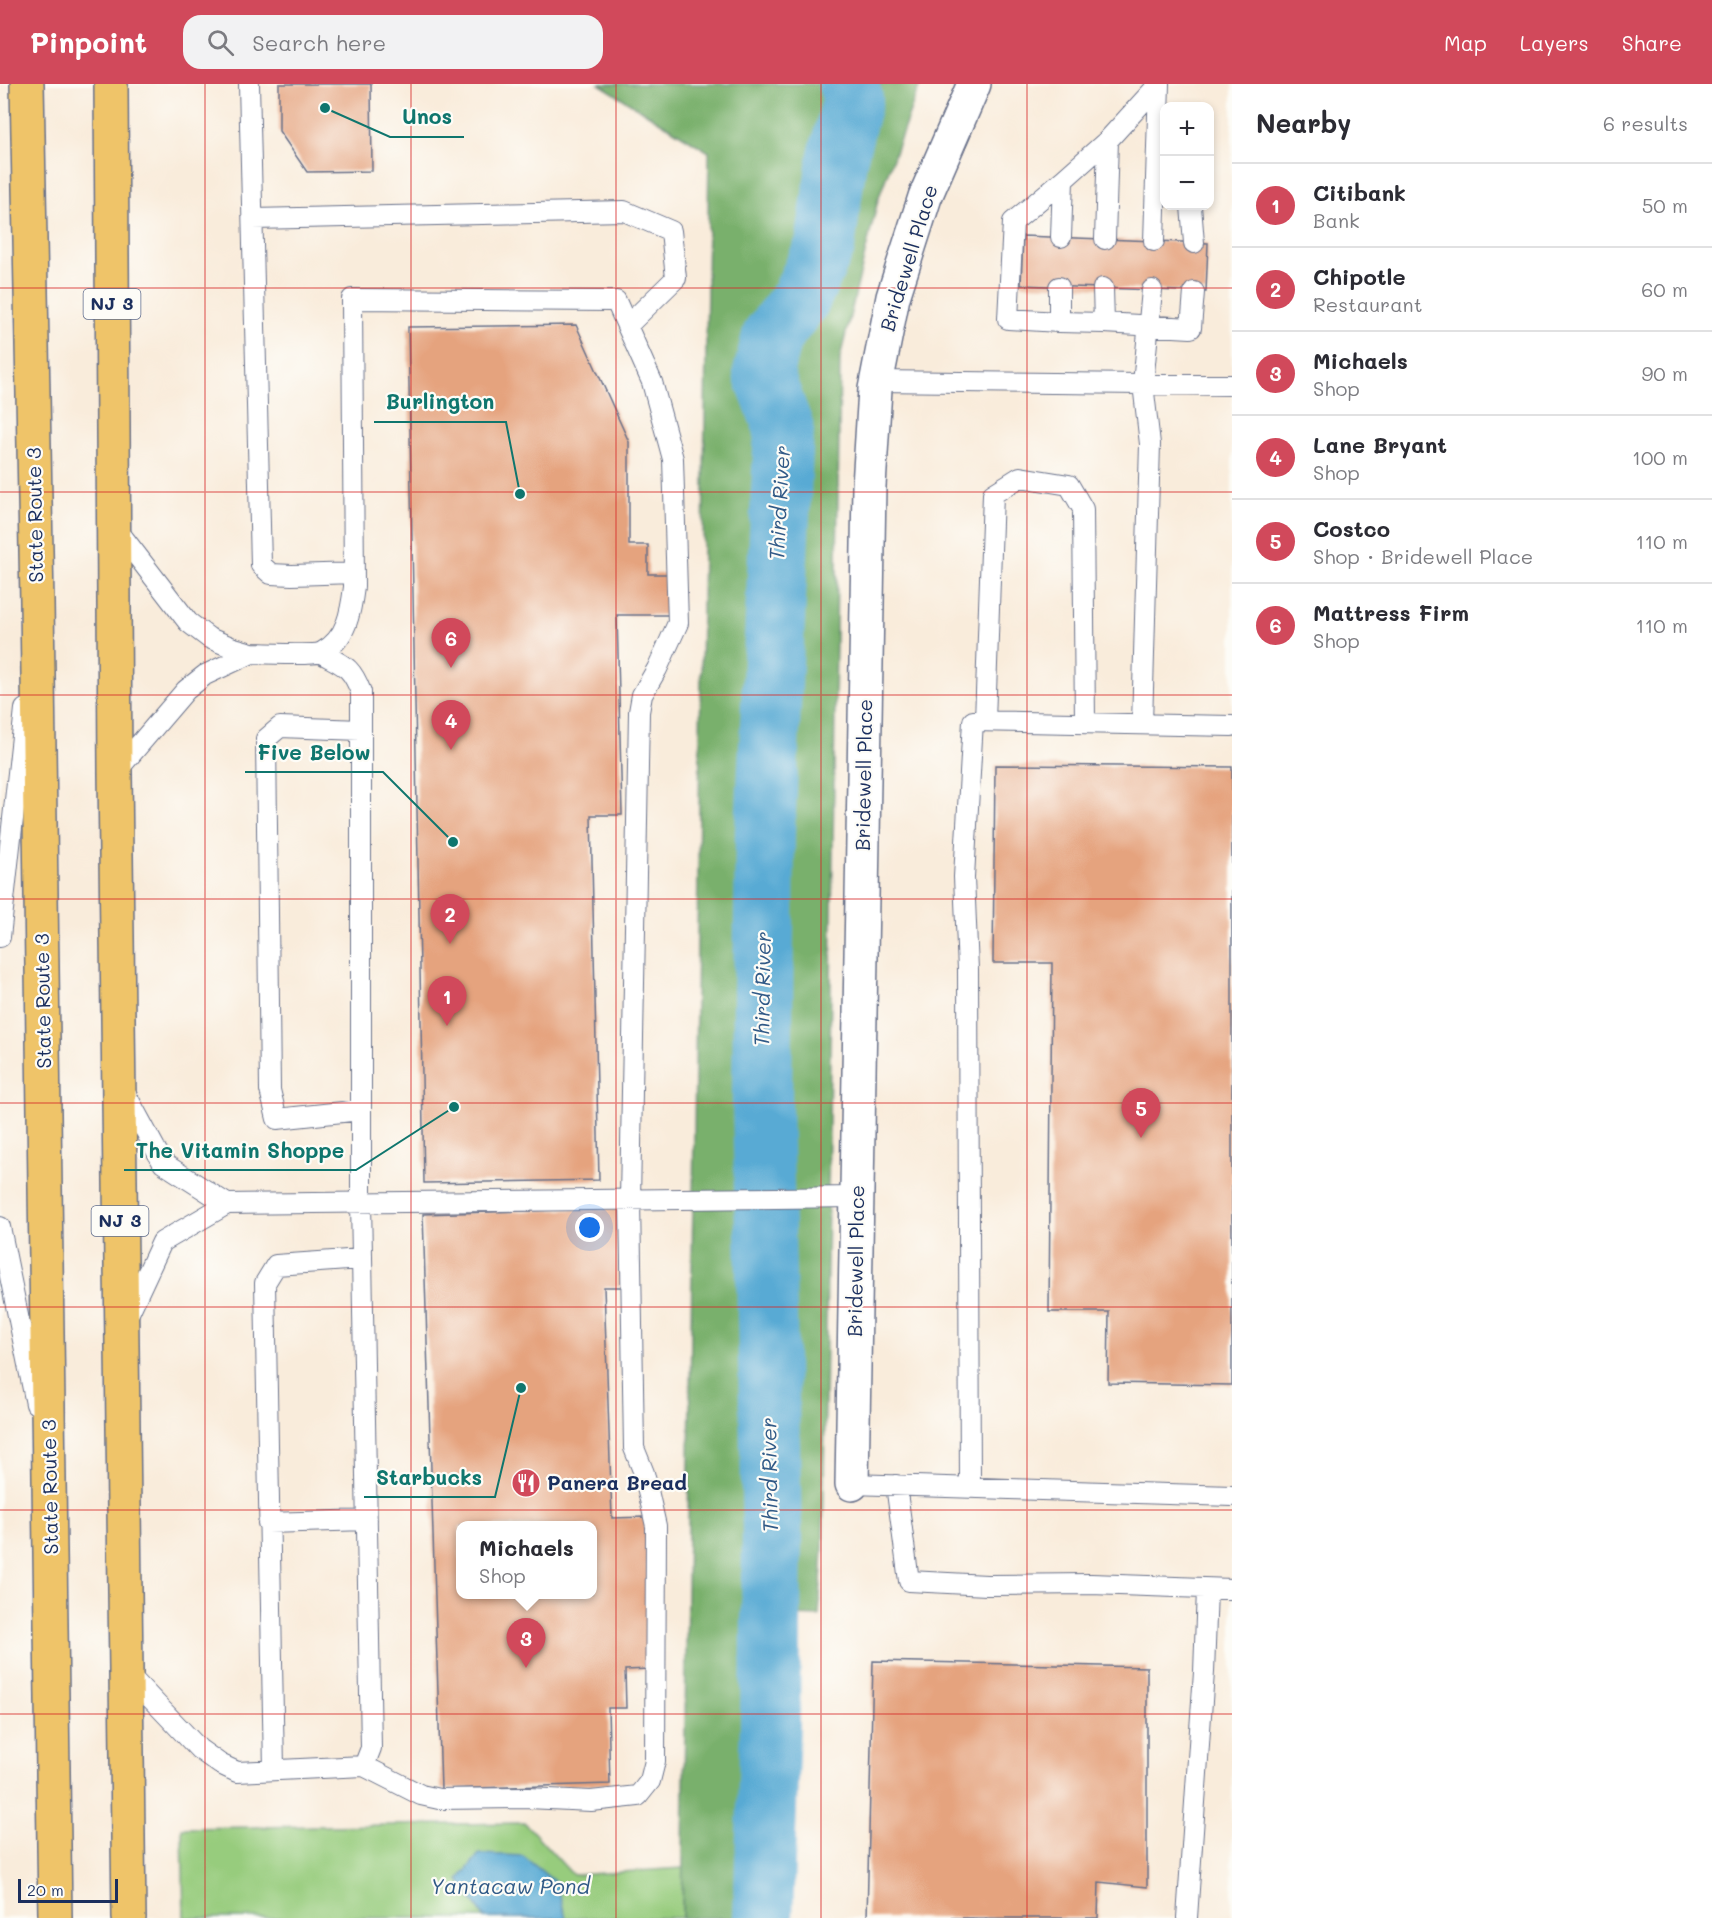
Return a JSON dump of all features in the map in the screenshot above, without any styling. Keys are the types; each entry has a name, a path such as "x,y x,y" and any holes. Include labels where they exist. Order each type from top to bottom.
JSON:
{"highway":[{"path":"5,84 37,602"},
{"name":"State Route 3","path":"27,84 37,602 55,1918"},
{"name":"NJ 3","path":"111,84 115,773 129,1918"}],"street":[{"name":"Bridewell Place","path":"852,1484 869,497 876,381 893,297 925,197 974,84"}],"lane":[{"path":"249,84 261,565 271,574 354,573"},
{"path":"1159,84 1166,102"},
{"path":"1159,84 1108,140 1014,222 1008,319 1191,328 1194,292"},
{"path":"1154,241 1159,84"},
{"path":"1105,239 1108,140"},
{"path":"1061,237 1064,180"},
{"path":"1191,210 1194,243"},
{"path":"253,219 624,211 670,231 676,278 627,326"},
{"path":"1059,287 1059,322"},
{"path":"1103,288 1104,323"},
{"path":"1142,724 1150,444 1143,384 1152,290"},
{"path":"126,1672 199,1749 237,1772 364,1766 421,1795 439,1799 528,1798 591,1801 638,1796 650,1781 655,1761 656,1526 644,1473 634,1448 630,1200 639,712 642,695 678,623 673,459 652,382 616,301 352,299 354,587 350,619 336,640 321,653"},
{"path":"876,381 1232,385"},
{"path":"985,721 993,494 1020,477 1069,485 1083,510 1085,723"},
{"path":"113,525 188,622 209,638 252,653 321,653 344,665 355,674 361,692 361,1202 371,1748 364,1766"},
{"path":"0,937 37,602"},
{"path":"115,773 186,690 205,675 252,653"},
{"path":"970,1487 968,970 964,877 973,721 1232,726"},
{"path":"361,730 280,727 266,739 270,1090 277,1119 361,1110"},
{"path":"119,1081 163,1163 227,1204"},
{"path":"122,1328 162,1242 227,1204 857,1197"},
{"path":"0,1227 50,1467"},
{"path":"274,1770 265,1283 276,1265 362,1259"},
{"path":"852,1484 1232,1496"},
{"path":"896,1485 909,1581 987,1585 1091,1584 1232,1589"},
{"path":"268,1523 367,1520"},
{"path":"1187,1918 1204,1672 1207,1589"}],"green space":[{"path":"599,84 920,84 878,200 840,358 823,1549 819,1616 790,1615 787,1918 682,1918 709,152"},
{"path":"525,1823 573,1875 683,1868 682,1918 184,1918 182,1828"}],"water":[{"name":"Yantacaw Pond","path":"479,1854 523,1856 556,1883 566,1918 485,1918 459,1880"}],"building":[{"path":"279,84 371,84 372,171 307,172 279,131"},
{"path":"1023,236 1208,243 1206,292 1021,285"},
{"path":"576,325 629,442 629,545 648,545 648,574 670,574 670,615 617,615 622,815 591,815 599,1180 424,1183 408,327"},
{"path":"995,765 1232,767 1232,1385 1108,1383 1109,1312 1049,1312 1052,963 993,963"},
{"path":"623,1208 625,1287 604,1287 612,1518 646,1517 650,1669 625,1670 626,1708 608,1708 610,1784 441,1789 423,1214"},
{"path":"873,1661 1147,1667 1147,1887 1099,1882 1098,1918 867,1918"}],"waterway":[{"name":"Third River","path":"763,1918 770,1725 772,1530 762,1100 765,832 784,429 763,373 772,336 801,298 825,246 837,160 853,98 848,84"}],"place":[{"name":"Unos","path":"325,108"},
{"name":"Burlington","path":"520,494"},
{"name":"Mattress Firm","path":"451,668"},
{"name":"Lane Bryant","path":"451,750"},
{"name":"Five Below","path":"453,842"},
{"name":"Chipotle","path":"450,944"},
{"name":"Citibank","path":"447,1026"},
{"name":"The Vitamin Shoppe","path":"454,1107"},
{"name":"Costco","path":"1141,1138"},
{"name":"Starbucks","path":"521,1388"},
{"name":"Panera Bread","path":"526,1483"},
{"name":"Michaels","path":"526,1668"}]}
